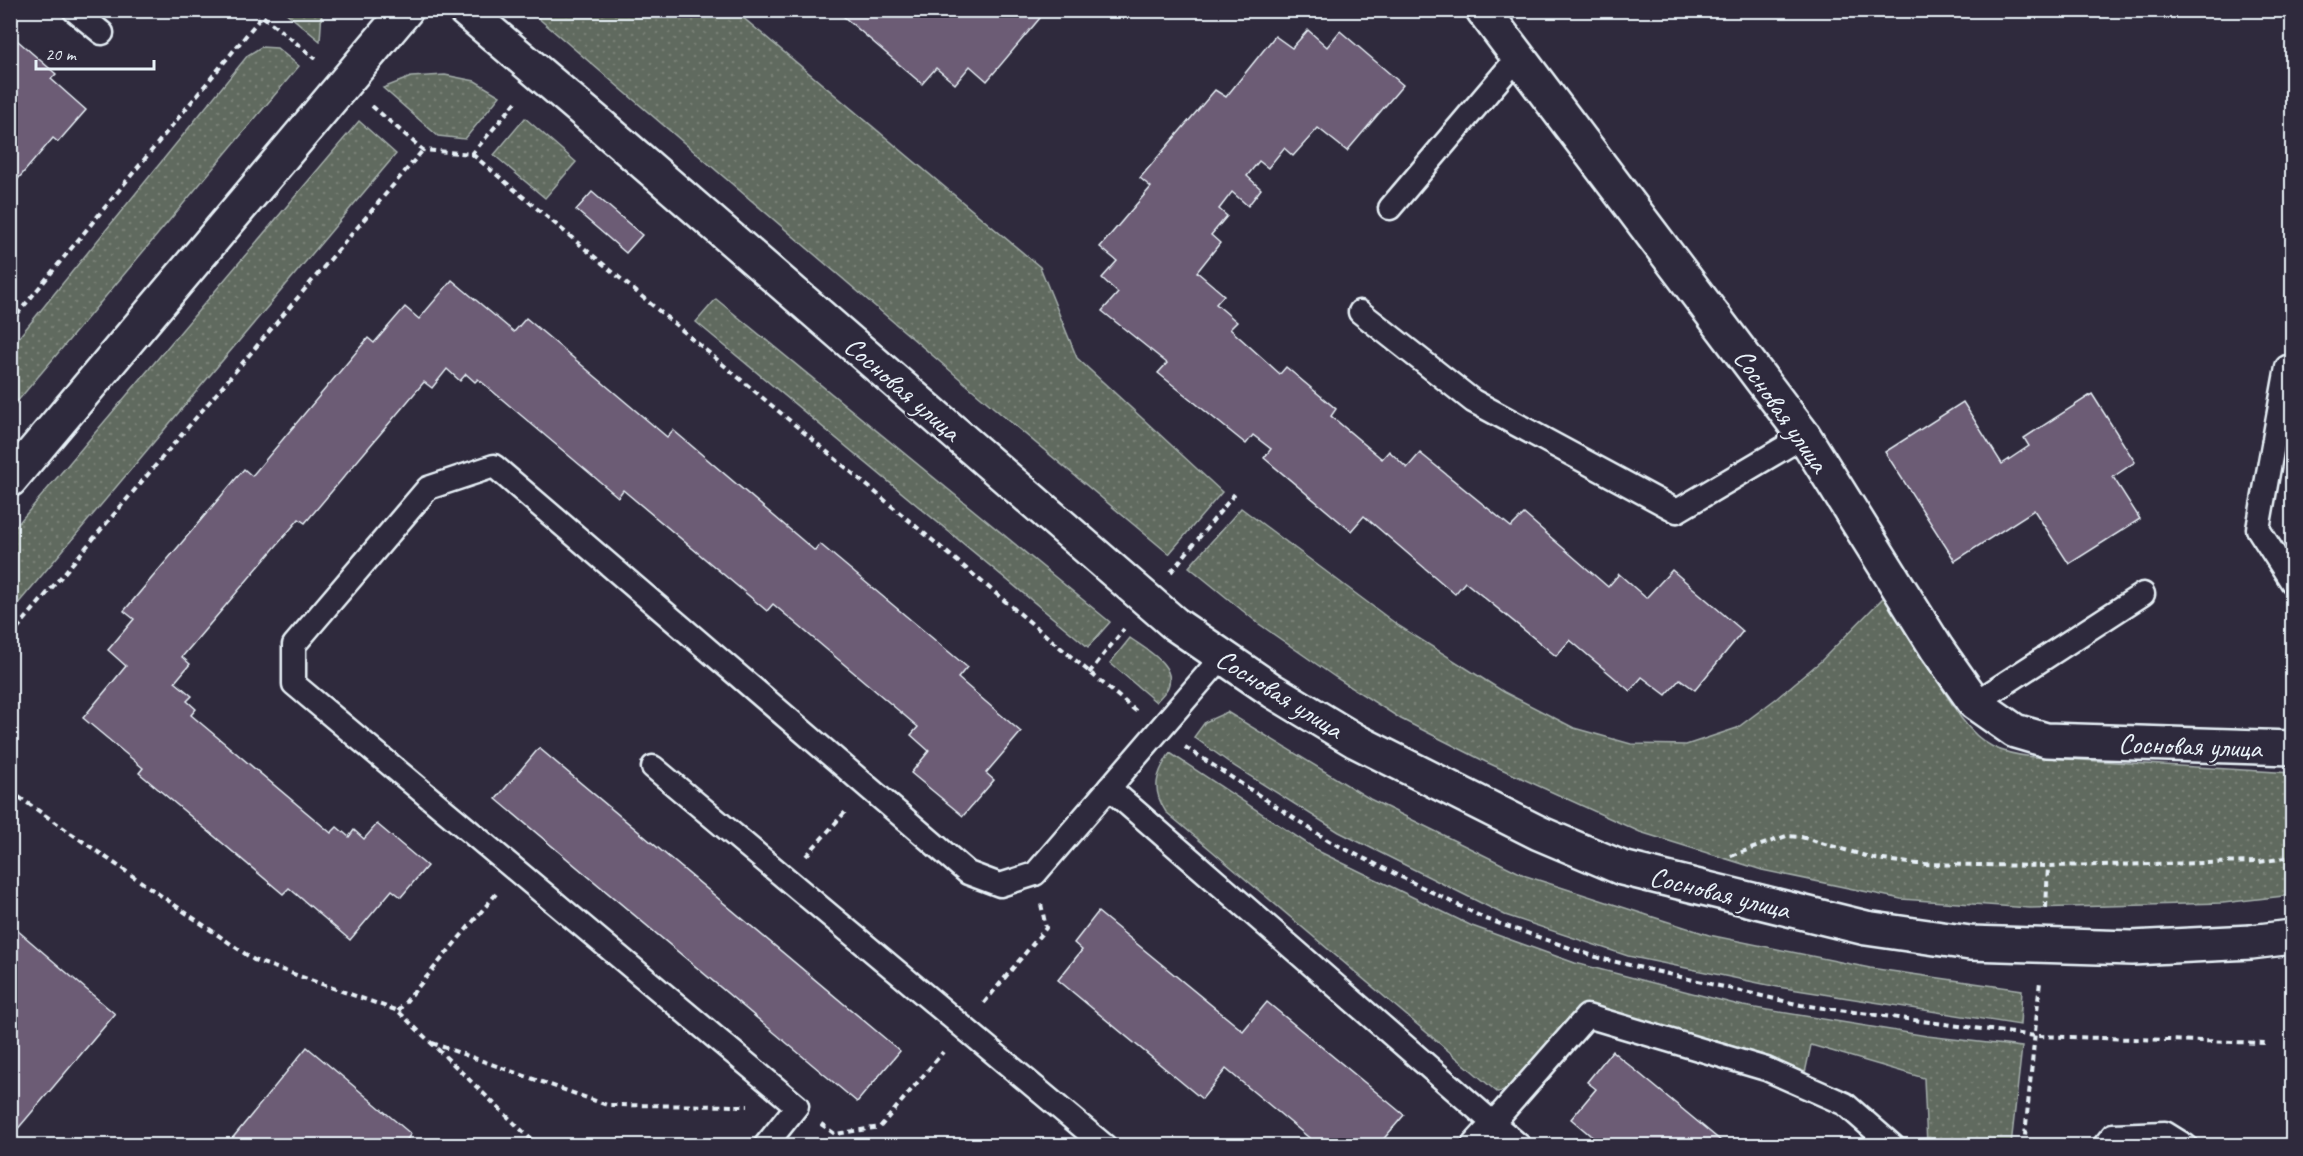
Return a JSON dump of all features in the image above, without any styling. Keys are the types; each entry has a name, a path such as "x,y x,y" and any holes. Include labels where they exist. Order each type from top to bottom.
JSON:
{"street":[{"path":"10,480 406,10"},
{"name":"Сосновая улица","path":"465,10 1175,624 1273,691 1356,741 1539,833 1622,868 1866,928 1970,943 2132,948 2251,942 2292,937"},
{"name":"Сосновая улица","path":"1483,10 1804,436 1937,649 1975,704 2015,731 2046,740 2292,748"}],"lane":[{"path":"74,10 102,33"},
{"path":"1390,208 1519,56"},
{"path":"1360,312 1473,401 1677,511 1804,436"},
{"path":"2292,367 2287,367 2258,529 2292,582"},
{"path":"765,1146 797,1106 294,684 294,645 428,488 494,466 968,873 1000,885 1035,874 1222,657"},
{"path":"1975,704 2143,594"},
{"path":"653,767 1105,1146"},
{"path":"1109,788 1520,1146"},
{"path":"1472,1146 1587,1016 1766,1069 1845,1104 1893,1146"},
{"path":"2104,1146 2113,1135 2164,1133 2186,1146"}],"path":[{"path":"10,323 262,16"},
{"path":"10,637 423,150"},
{"path":"472,154 1158,729 1329,841 1486,919 1599,958 1801,1005 2035,1036 2266,1043"},
{"path":"1180,561 1237,491"},
{"path":"786,878 868,787"},
{"path":"10,791 254,960 398,1011 538,1146"},
{"path":"1724,859 1786,836 1801,837 1876,859 1917,864 2048,866 2259,862 2292,857"},
{"path":"2024,1146 2044,946 2048,866"},
{"path":"398,1011 516,870"}],"green space":[{"path":"284,11 322,11 320,41"},
{"path":"530,11 735,11 1040,267 1077,358 1222,492 1169,554 1001,414"},
{"path":"261,47 277,48 299,66 11,409 11,347 248,55"},
{"path":"445,75 475,81 500,96 465,139 438,136 383,88 411,77"},
{"path":"525,118 576,162 545,198 494,155"},
{"path":"359,121 396,154 11,612 11,532"},
{"path":"716,299 1110,622 1088,647 696,322"},
{"path":"1241,508 1399,626 1504,692 1574,728 1631,744 1686,745 1737,728 1821,661 1884,597 1961,718 1984,742 2001,750 2033,757 2292,773 2292,895 2223,903 2030,908 1901,899 1762,870 1640,832 1486,762 1401,719 1259,624 1189,567"},
{"path":"1130,638 1158,658 1168,672 1170,679 1168,687 1156,702 1110,663"},
{"path":"1227,712 1370,799 1526,876 1709,935 1870,968 2022,990 2020,1025 1778,987 1628,956 1505,915 1339,832 1234,766 1194,737 1205,722"},
{"path":"1170,753 1320,852 1472,926 1575,963 1743,1006 1927,1036 2022,1047 2011,1145 1927,1145 1924,1078 1811,1045 1805,1073 1771,1057 1588,1005 1515,1086 1507,1091 1497,1092 1166,812 1158,796 1157,782 1161,768"}],"building":[{"path":"836,10 1031,10 1040,18 987,81 970,66 955,84 936,68 922,84"},
{"path":"1308,30 1327,47 1340,31 1403,85 1347,151 1318,128 1293,156 1284,148 1268,168 1259,161 1247,176 1261,189 1248,206 1232,192 1219,209 1227,216 1211,235 1220,243 1197,272 1224,295 1216,304 1237,322 1230,329 1280,374 1286,367 1336,409 1331,416 1382,459 1389,451 1407,468 1420,453 1511,527 1524,514 1608,587 1619,574 1646,598 1672,570 1743,631 1695,690 1680,679 1666,695 1642,677 1630,691 1570,640 1556,656 1465,582 1455,594 1364,516 1351,531 1264,458 1271,449 1253,435 1246,444 1158,373 1167,363 1102,311 1118,293 1102,278 1117,261 1100,247 1151,187 1140,178 1215,90 1226,97 1275,36 1292,48"},
{"path":"10,34 56,74 51,79 86,110 58,142 53,138 18,179 10,173"},
{"path":"592,192 642,235 626,253 576,210"},
{"path":"452,280 514,332 526,318 667,437 673,430 815,551 820,544 967,667 958,678 1021,732 986,773 994,780 963,816 911,773 929,751 911,735 918,727 773,604 767,611 623,490 618,497 478,379 475,382 466,374 460,381 447,369 432,388 424,382 305,523 299,519 182,657 190,664 175,682 192,696 187,701 196,709 191,715 331,833 337,827 349,837 354,830 364,839 377,824 427,866 401,897 392,890 350,940 289,888 283,894 139,773 143,768 83,718 126,666 108,650 134,619 124,611 244,469 252,476 368,338 374,343 405,307 419,319"},
{"path":"2092,394 2135,462 2113,477 2140,519 2069,564 2034,510 1955,561 1885,452 1963,402 2002,464 2029,446 2024,438"},
{"path":"539,748 900,1051 857,1102 496,799"},
{"path":"1098,912 1243,1031 1267,1002 1404,1115 1381,1142 1385,1146 1319,1146 1226,1069 1202,1099 1058,980 1082,950 1074,943"},
{"path":"10,924 115,1014 10,1138"},
{"path":"307,1047 411,1134 402,1146 226,1146"},
{"path":"1612,1051 1727,1146 1603,1146 1571,1119 1596,1089 1587,1082"}]}
